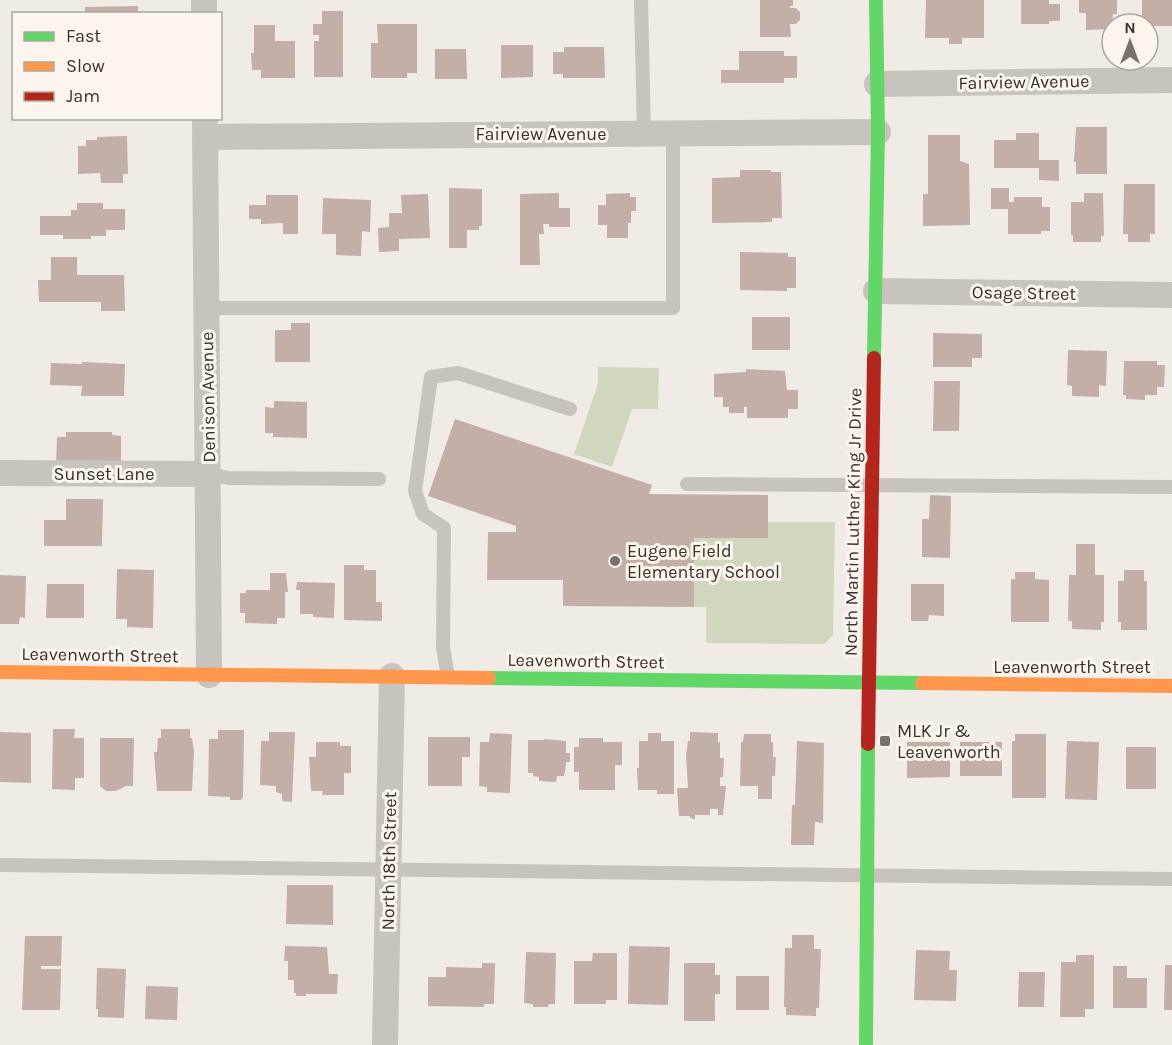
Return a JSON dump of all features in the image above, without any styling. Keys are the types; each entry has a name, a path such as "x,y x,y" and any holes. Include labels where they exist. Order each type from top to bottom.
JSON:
{"street":[{"name":"North Martin Luther King Jr Drive","path":"866,1045 868,683 878,132 876,0"},
{"name":"Fairview Avenue","path":"877,84 1172,80"},
{"name":"Fairview Avenue","path":"205,128 644,134 878,132"},
{"name":"Denison Avenue","path":"205,128 209,675"},
{"name":"Osage Street","path":"876,291 1172,295"},
{"name":"Sunset Lane","path":"0,473 209,474"},
{"name":"Leavenworth Street","path":"0,672 1172,686"},
{"name":"North 18th Street","path":"385,1045 392,676"}],"lane":[{"path":"642,0 644,134"},
{"path":"207,309 673,308 673,133"},
{"path":"448,677 443,647 444,528 423,514 416,492 431,377 458,373 570,409"},
{"path":"209,474 228,478 379,479"},
{"path":"687,483 1172,487"},
{"path":"0,865 1172,879"}],"green space":[{"path":"598,367 659,368 658,409 632,409 612,467 574,454 598,384"},
{"path":"768,522 835,522 833,635 824,644 706,643 706,607 694,607 694,538 767,538"}],"building":[{"path":"760,0 793,0 793,6 790,8 796,8 800,12 800,20 796,24 790,24 791,37 760,37"},
{"path":"926,0 984,0 984,38 962,38 962,44 949,44 949,38 925,38"},
{"path":"1021,0 1049,0 1049,4 1060,4 1060,21 1049,21 1049,24 1021,24"},
{"path":"1079,0 1117,0 1117,12 1100,12 1100,29 1086,30 1086,13 1079,13"},
{"path":"1142,0 1172,0 1172,26 1160,26 1160,12 1142,12"},
{"path":"138,6 138,12 85,12 85,7"},
{"path":"322,11 343,11 343,77 314,77 314,41 319,41 319,35 313,35 313,24 322,24"},
{"path":"377,24 417,24 417,73 407,73 407,78 371,78 371,43 378,43"},
{"path":"254,25 275,25 275,41 295,41 295,78 261,78 261,70 252,70"},
{"path":"501,45 533,45 533,77 501,78"},
{"path":"564,47 604,47 605,78 563,78 563,74 553,74 553,52 564,52"},
{"path":"435,49 466,49 467,79 435,79"},
{"path":"739,51 784,51 784,56 797,56 797,78 784,78 784,83 721,83 721,70 739,70"},
{"path":"1076,127 1107,127 1107,174 1076,174 1076,162 1074,162"},
{"path":"1016,133 1039,133 1039,160 1059,160 1059,181 1039,180 1039,168 994,168 994,140 1016,140"},
{"path":"928,135 960,135 960,161 969,164 970,225 923,226 923,194 928,194"},
{"path":"127,136 128,174 123,174 123,183 101,183 100,173 78,174 78,146 86,146 86,140 97,140 97,137"},
{"path":"740,170 781,172 782,218 772,218 772,222 712,223 712,178 740,177"},
{"path":"1124,184 1155,184 1155,234 1150,234 1150,242 1128,242 1128,234 1123,234"},
{"path":"449,188 482,189 482,226 479,226 479,230 467,230 467,248 449,248"},
{"path":"991,188 1009,188 1009,202 1014,202 1014,197 1042,197 1042,207 1050,207 1050,231 1041,231 1041,234 1008,234 1008,209 991,209"},
{"path":"559,193 559,208 570,208 570,227 549,227 549,224 543,224 544,234 539,234 540,265 520,265 520,194"},
{"path":"630,193 630,197 636,197 636,211 631,211 628,238 607,238 607,225 598,225 598,205 606,205 606,194"},
{"path":"1084,193 1103,193 1104,236 1101,236 1101,242 1073,242 1071,202 1084,202"},
{"path":"428,194 430,238 399,239 399,251 379,252 378,228 389,227 389,213 402,213 401,195"},
{"path":"266,195 298,195 298,234 283,234 283,223 261,224 261,219 249,219 249,205 266,205"},
{"path":"323,198 371,200 370,232 362,231 361,256 336,255 336,234 322,234"},
{"path":"77,203 103,203 103,209 125,209 125,230 106,230 106,236 91,236 91,239 63,239 63,235 40,235 40,216 71,216 71,210 77,210"},
{"path":"740,252 788,253 788,257 796,257 796,288 787,288 787,291 740,290"},
{"path":"51,257 77,257 77,275 124,275 125,311 101,311 101,302 39,302 38,280 51,280"},
{"path":"752,317 790,317 790,350 752,350"},
{"path":"291,323 310,323 310,362 275,362 275,330 291,330"},
{"path":"933,333 982,334 982,358 972,358 972,367 933,367"},
{"path":"1068,350 1107,351 1106,386 1099,385 1099,397 1072,396 1072,386 1067,385"},
{"path":"1124,361 1157,361 1157,365 1165,365 1164,387 1157,387 1157,395 1145,395 1145,400 1126,399 1126,395 1123,395"},
{"path":"82,362 125,364 124,396 81,396 82,386 50,385 51,363 82,364"},
{"path":"746,369 785,371 787,390 798,390 798,409 788,409 788,418 747,418 747,407 744,407 744,413 729,413 729,407 723,407 723,397 714,397 714,374 746,372"},
{"path":"934,381 960,381 959,431 933,431"},
{"path":"274,401 307,402 307,438 273,437 273,433 265,433 265,407 274,408"},
{"path":"455,419 652,485 649,494 768,495 768,538 694,538 694,607 563,606 563,580 487,580 488,532 516,532 516,526 428,496"},
{"path":"66,432 112,432 112,435 121,436 121,464 56,466 57,437 66,437"},
{"path":"930,495 951,496 950,558 922,557 922,519 929,519"},
{"path":"66,499 103,499 102,546 44,546 44,520 66,520"},
{"path":"1076,544 1095,544 1095,575 1104,575 1104,622 1101,622 1101,630 1072,629 1072,621 1068,621 1069,575 1076,575"},
{"path":"344,565 364,565 364,570 376,570 376,602 382,602 382,621 344,620"},
{"path":"117,569 154,570 153,628 127,627 127,619 116,619"},
{"path":"1124,570 1144,570 1144,581 1147,581 1147,630 1121,630 1121,622 1118,622 1118,581 1124,581"},
{"path":"1015,572 1035,572 1035,579 1049,580 1049,622 1011,622 1011,579 1015,579"},
{"path":"270,573 286,573 288,592 285,592 285,618 277,618 277,624 245,623 245,613 240,613 240,593 246,593 246,590 270,590"},
{"path":"0,575 26,576 25,618 20,617 19,624 0,624"},
{"path":"297,582 335,583 334,618 300,614 300,590 296,590"},
{"path":"47,584 84,584 84,618 46,618"},
{"path":"911,584 944,584 944,616 929,615 928,621 911,621"},
{"path":"53,729 75,729 74,738 84,738 84,778 75,778 75,790 52,789"},
{"path":"161,729 190,729 194,752 192,791 157,791 154,752 157,752"},
{"path":"218,730 244,730 243,797 241,800 208,796 209,739 218,739"},
{"path":"0,732 31,733 31,783 0,782"},
{"path":"269,732 295,732 292,802 282,801 282,794 276,792 276,786 260,785 261,741 269,741"},
{"path":"690,732 718,733 720,758 724,758 720,786 726,786 723,815 718,815 718,809 710,809 710,815 695,815 695,819 690,816 679,816 677,788 688,788 686,755"},
{"path":"490,733 512,734 510,793 487,792 487,787 479,786 480,742 489,742"},
{"path":"648,733 661,733 661,741 674,741 674,794 657,794 657,790 638,790 639,741 648,741"},
{"path":"744,734 771,734 773,757 776,757 775,776 772,776 772,799 758,799 758,786 740,786 741,742 743,742"},
{"path":"1015,734 1046,734 1046,798 1012,798 1012,741 1015,741"},
{"path":"428,737 470,737 470,757 462,757 462,786 428,786"},
{"path":"100,738 134,738 133,786 126,786 116,791 106,791 100,786"},
{"path":"579,738 603,738 603,742 622,742 622,765 615,765 615,790 579,790 579,772 574,772 574,747 579,747"},
{"path":"528,740 566,741 566,753 570,753 570,762 566,762 564,776 557,776 556,782 539,781 539,777 528,773"},
{"path":"797,741 824,743 823,823 815,822 814,845 791,845"},
{"path":"1067,741 1099,742 1097,800 1065,799"},
{"path":"316,742 340,742 340,746 351,746 351,773 344,773 344,795 322,795 323,791 311,791 309,757 316,757"},
{"path":"907,742 950,742 950,777 907,778"},
{"path":"960,742 1002,742 1002,776 960,776"},
{"path":"1126,747 1156,747 1156,789 1126,789"},
{"path":"287,885 333,885 333,925 286,924"},
{"path":"792,935 814,935 814,949 821,949 819,1008 816,1008 816,1016 786,1015 786,1007 784,1007 785,948 792,948"},
{"path":"25,936 62,936 61,966 41,966 41,969 61,969 60,1010 22,1010"},
{"path":"285,946 327,947 329,974 338,974 337,994 296,996 294,980 288,980 288,961 284,961"},
{"path":"629,946 670,947 668,1005 628,1004"},
{"path":"916,950 950,951 949,970 957,970 956,1001 914,1000"},
{"path":"526,952 556,953 555,1004 549,1004 548,1007 533,1007 533,1004 524,1003"},
{"path":"593,953 617,953 617,1000 606,1000 606,1004 574,1004 574,961 592,961"},
{"path":"1076,955 1094,955 1094,1009 1085,1009 1085,1017 1060,1017 1061,962 1076,962"},
{"path":"482,963 495,963 494,1004 484,1004 484,1007 428,1006 428,977 446,977 446,967 482,968"},
{"path":"684,963 715,963 715,975 720,975 720,994 715,994 715,1021 684,1021"},
{"path":"1165,965 1172,965 1172,1010 1164,1010"},
{"path":"1113,966 1127,966 1127,978 1147,978 1147,1008 1113,1008"},
{"path":"97,968 126,969 124,1018 98,1017 98,1009 96,1009"},
{"path":"1019,972 1045,972 1044,1007 1018,1007"},
{"path":"736,976 769,976 769,1010 736,1010"},
{"path":"146,986 178,987 177,1020 145,1019"}],"traffic: fast":[{"path":"874,358 878,132 876,0"},
{"path":"489,678 922,683"},
{"path":"866,1045 868,744"}],"traffic: slow":[{"path":"0,672 489,678"},
{"path":"922,683 1172,686"}],"traffic: jam":[{"path":"868,744 874,358"}],"place":[{"name":"Eugene Field Elementary School","path":"615,561"},
{"name":"MLK Jr & Leavenworth","path":"885,741"}]}
